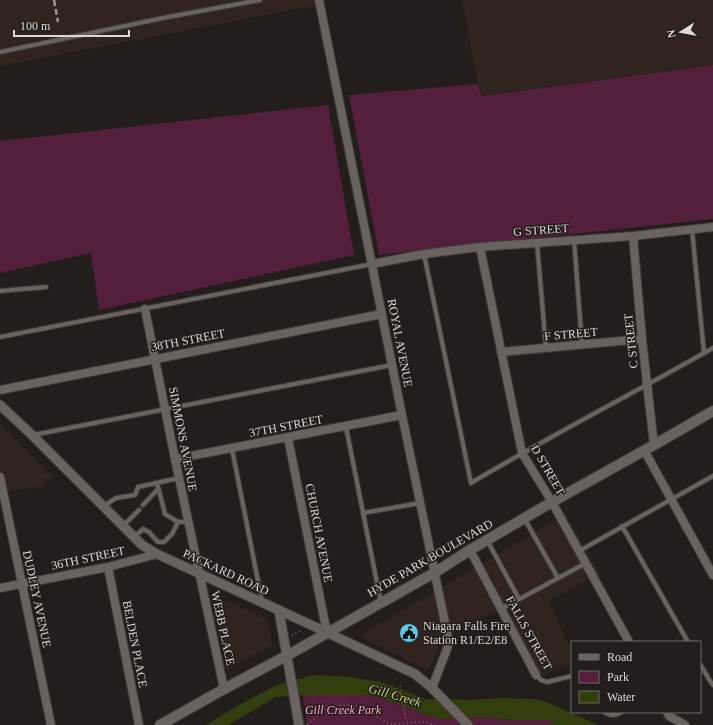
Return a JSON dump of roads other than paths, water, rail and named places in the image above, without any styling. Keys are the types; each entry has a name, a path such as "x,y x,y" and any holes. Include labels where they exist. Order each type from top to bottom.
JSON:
{"main road":[{"name":"HYDE PARK BOULEVARD","path":"160,725 434,573 524,518 713,411"}],"street":[{"name":"ROYAL AVENUE","path":"320,0 402,415 449,642 432,688"},
{"name":"G STREET","path":"372,264 424,254 480,247 633,236 713,227"},
{"name":"C STREET","path":"633,236 642,339 654,445"},
{"name":"D STREET","path":"480,247 522,453 552,502 628,641"},
{"name":"SIMMONS AVENUE","path":"145,309 199,573"},
{"name":"38TH STREET","path":"0,390 382,314"},
{"name":"F STREET","path":"501,352 642,339"},
{"name":"PACKARD ROAD","path":"0,405 142,545 157,554 415,674 432,688 465,723"},
{"name":"37TH STREET","path":"175,459 402,415"},
{"name":"CHURCH AVENUE","path":"288,438 327,632"},
{"path":"644,450 713,575"},
{"name":"DUDLEY AVENUE","path":"0,477 51,725"},
{"name":"FALLS STREET","path":"470,550 536,675"},
{"name":"36TH STREET","path":"0,588 108,567 157,554"},
{"name":"BELDEN PLACE","path":"108,567 139,725"},
{"name":"WEBB PLACE","path":"199,573 224,689"},
{"path":"280,610 290,675 300,725"},
{"path":"668,713 669,716 685,725"}],"lane":[{"path":"0,52 168,17 260,0"},
{"path":"692,230 704,353"},
{"path":"574,240 582,345"},
{"path":"537,243 546,348"},
{"path":"424,254 471,483 522,453 713,348"},
{"path":"0,336 372,264"},
{"path":"0,291 46,287"},
{"path":"32,435 392,365"},
{"path":"346,427 381,603"},
{"path":"232,449 262,602"},
{"path":"579,551 713,476"},
{"path":"103,506 116,498 135,495 138,487 179,478"},
{"path":"157,483 165,514 178,522 188,522"},
{"path":"143,506 158,489"},
{"path":"363,513 420,503"},
{"path":"123,526 139,510"},
{"path":"524,518 558,578"},
{"path":"134,537 143,529 149,532 158,542 164,542 172,534 178,522"},
{"path":"622,526 687,641"},
{"path":"487,540 519,599"},
{"path":"501,609 586,563"},
{"path":"701,666 713,685"},
{"name":"FALLS STREET","path":"536,675 547,682 571,676"},
{"path":"606,713 612,716 620,713"}],"water":[{"name":"Gill Creek","path":"314,675 351,677 384,683 425,699 536,699 598,725 555,725 546,720 513,720 485,717 439,719 372,695 303,695 276,697 228,725 206,725 239,705 277,685"}],"railway":[{"path":"54,0 58,22"}],"place":[{"name":"Niagara Falls Fire Station R1/E2/E8","path":"409,633"}],"park label":[{"name":"Gill Creek Park","path":"343,710"}]}
